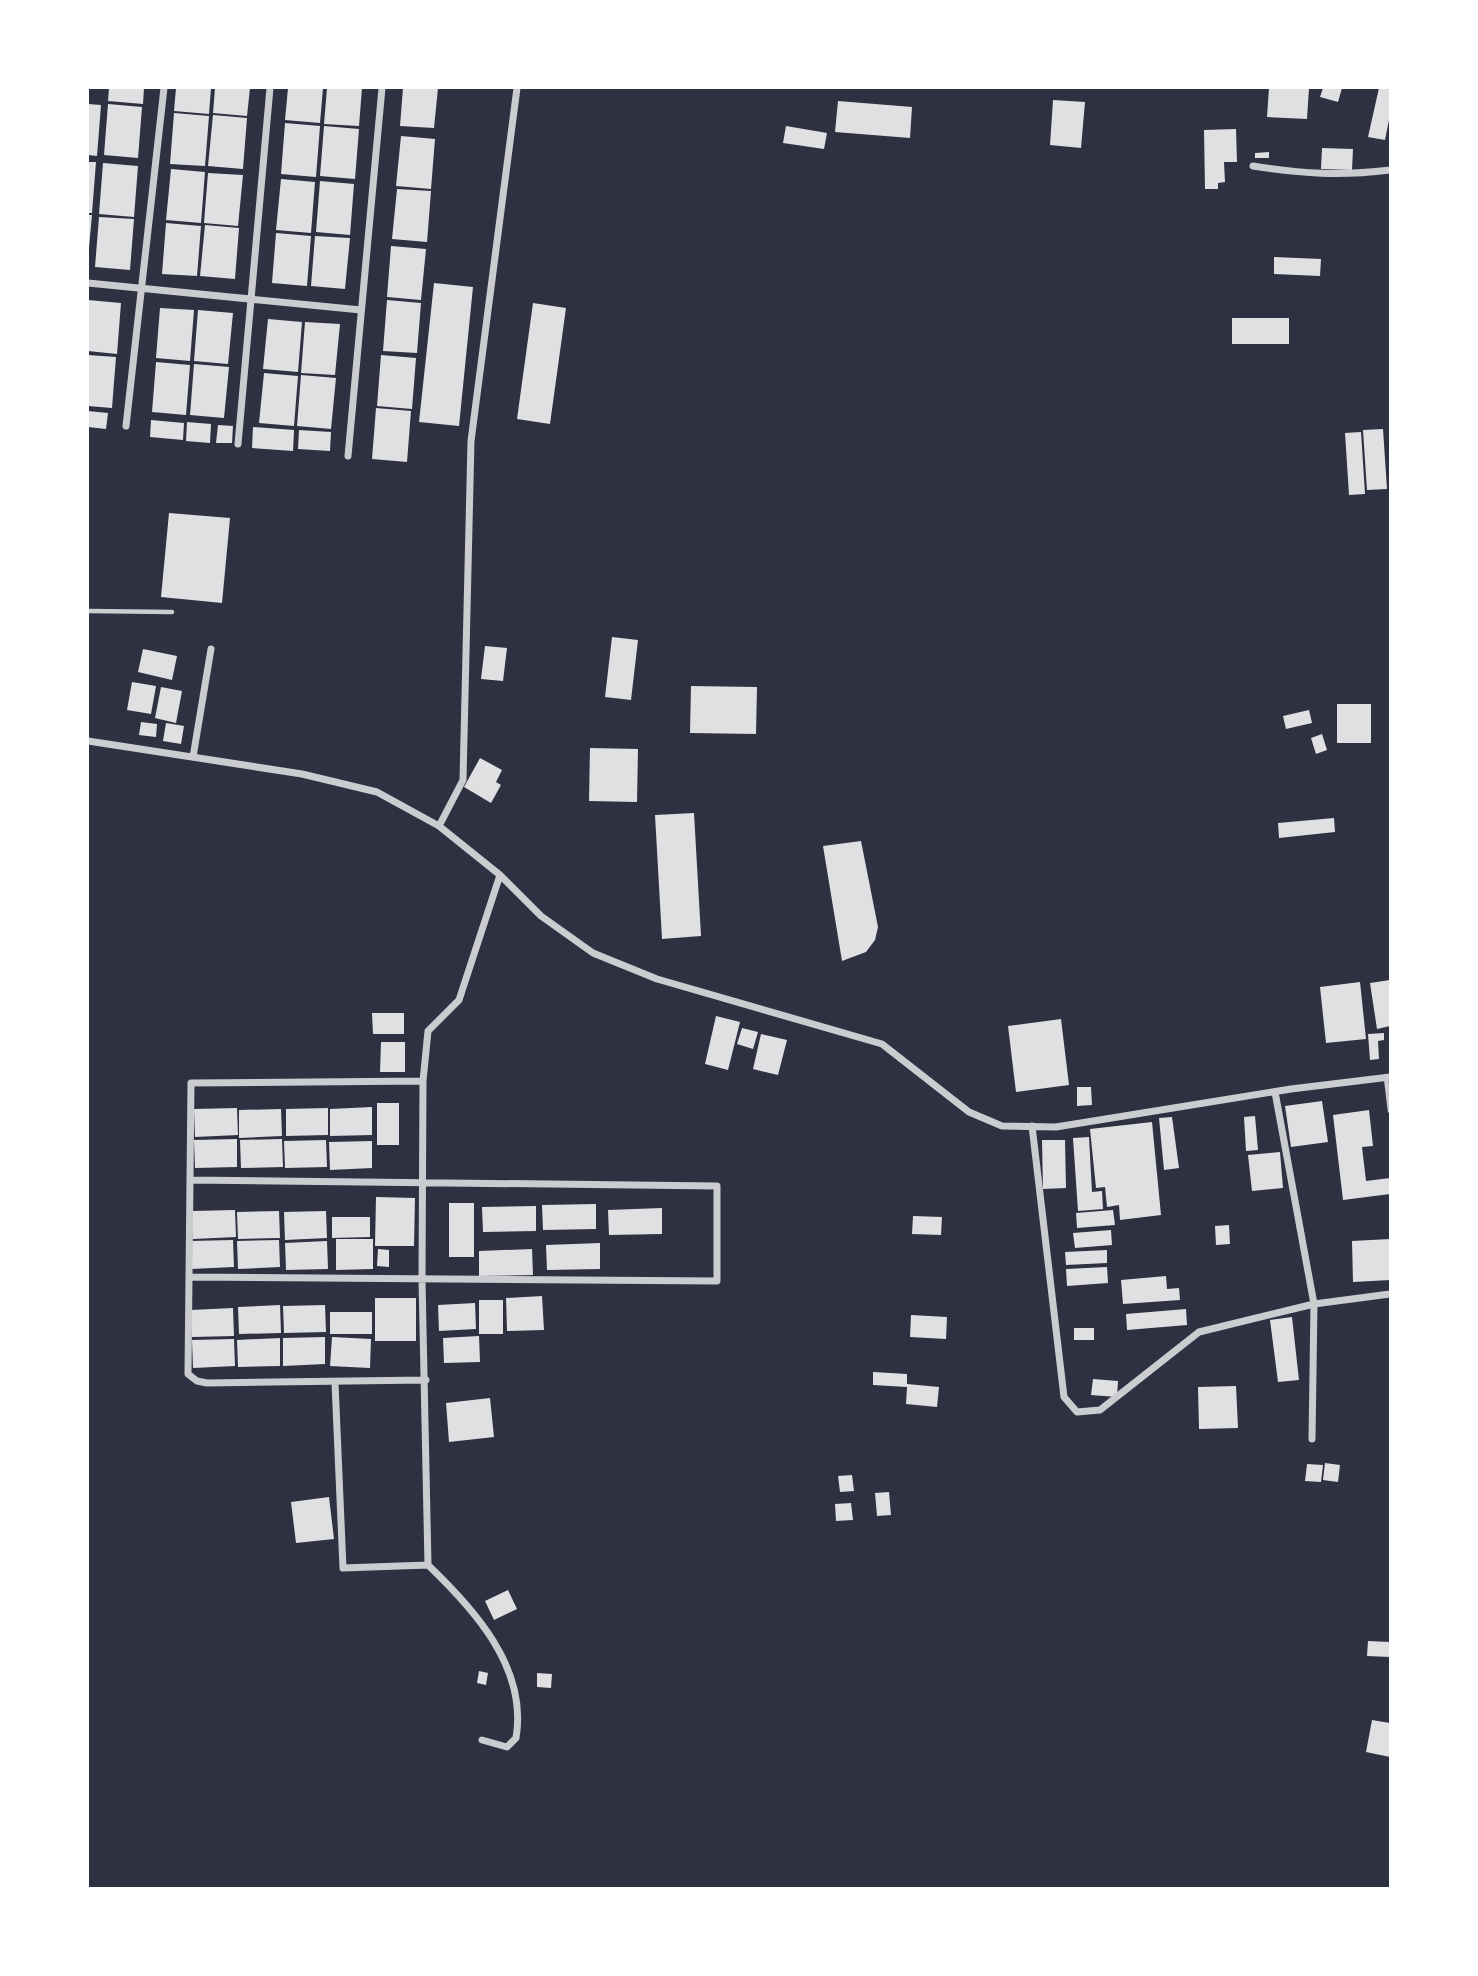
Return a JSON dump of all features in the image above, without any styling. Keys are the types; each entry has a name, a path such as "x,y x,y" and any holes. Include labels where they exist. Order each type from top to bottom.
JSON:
{"street":[{"path":"127,426 164,88"},
{"path":"238,444 270,88"},
{"path":"348,456 382,88"},
{"path":"439,826 463,780 471,441 517,88"},
{"path":"1254,166 1309,175 1356,175 1391,170"},
{"path":"88,283 361,310"},
{"path":"192,757 211,649"},
{"path":"88,741 302,774 377,792 439,826 500,875 541,916 593,953 657,979 882,1044 969,1112 1002,1126 1056,1127 1388,1077"},
{"path":"482,1740 507,1747 516,1738 516,1698 507,1667 487,1631 462,1598 428,1565 422,1280 423,1081 428,1031 459,1000 500,875"},
{"path":"423,1081 191,1083 188,1374 197,1381 335,1383 426,1380"},
{"path":"1275,1092 1314,1304 1312,1439"},
{"path":"1032,1126 1064,1397 1077,1412 1100,1410 1199,1332 1314,1304 1391,1294"},
{"path":"190,1180 717,1186 717,1281 190,1277"},
{"path":"335,1383 343,1568 428,1565"}],"lane":[{"path":"88,611 172,612"},
{"path":"1388,1077 1391,1111"}],"building":[{"path":"109,88 144,88 143,104 108,101"},
{"path":"176,88 211,88 209,114 174,111"},
{"path":"215,88 250,88 247,116 213,113"},
{"path":"288,88 323,88 320,123 285,120"},
{"path":"327,88 362,88 359,126 324,124"},
{"path":"403,88 438,88 434,128 400,126"},
{"path":"1269,88 1309,88 1307,119 1267,117"},
{"path":"1323,88 1342,88 1338,102 1320,97"},
{"path":"1379,88 1390,88 1390,115 1385,140 1368,137"},
{"path":"1053,100 1085,102 1081,148 1050,145"},
{"path":"838,101 912,107 910,138 835,132"},
{"path":"88,104 101,105 97,156 88,155"},
{"path":"108,104 142,107 138,158 104,155"},
{"path":"174,113 209,116 205,166 170,164"},
{"path":"213,115 247,118 243,169 208,166"},
{"path":"285,123 320,126 316,177 281,174"},
{"path":"324,126 359,129 355,179 320,176"},
{"path":"786,126 827,133 824,149 783,143"},
{"path":"1236,129 1237,162 1224,162 1225,182 1218,183 1218,189 1205,189 1204,130"},
{"path":"401,136 435,139 431,189 396,186"},
{"path":"1322,148 1353,149 1352,170 1321,169"},
{"path":"1269,152 1269,158 1255,158 1255,153"},
{"path":"88,162 96,162 92,213 88,213"},
{"path":"103,163 138,166 134,217 99,214"},
{"path":"171,169 205,172 201,223 166,220"},
{"path":"208,173 243,175 238,226 204,223"},
{"path":"281,179 315,182 311,233 276,230"},
{"path":"320,181 354,184 350,235 316,232"},
{"path":"397,189 431,191 427,242 392,239"},
{"path":"88,215 92,215 89,248 88,248"},
{"path":"99,217 134,219 130,270 95,267"},
{"path":"166,223 201,226 197,276 162,274"},
{"path":"205,225 239,228 235,279 200,276"},
{"path":"276,233 311,236 307,286 272,283"},
{"path":"315,236 350,238 345,289 311,286"},
{"path":"391,246 426,249 421,300 387,297"},
{"path":"1274,257 1321,259 1320,276 1274,274"},
{"path":"434,283 473,287 459,426 419,422"},
{"path":"88,300 121,303 117,354 88,351"},
{"path":"387,300 421,303 417,353 383,351"},
{"path":"533,303 566,308 550,424 517,419"},
{"path":"160,308 194,310 190,361 156,358"},
{"path":"198,310 233,313 228,364 194,361"},
{"path":"1232,318 1289,318 1289,344 1232,344"},
{"path":"268,319 302,322 298,372 263,369"},
{"path":"305,322 340,324 335,375 301,373"},
{"path":"88,355 116,357 112,408 88,406"},
{"path":"381,355 416,358 412,409 377,406"},
{"path":"156,362 190,365 186,415 152,412"},
{"path":"194,364 229,367 224,418 190,415"},
{"path":"264,373 298,376 294,426 259,423"},
{"path":"301,375 336,378 331,429 297,426"},
{"path":"376,408 411,411 407,462 372,459"},
{"path":"88,411 108,413 106,429 88,427"},
{"path":"151,420 184,423 183,440 150,437"},
{"path":"187,422 211,424 210,443 186,441"},
{"path":"218,425 233,426 232,443 216,443"},
{"path":"253,427 294,430 293,451 252,448"},
{"path":"1383,429 1387,489 1367,490 1363,430"},
{"path":"299,430 331,432 330,451 298,449"},
{"path":"1361,432 1365,494 1349,495 1345,433"},
{"path":"169,513 230,518 222,603 161,597"},
{"path":"612,637 638,640 631,700 605,697"},
{"path":"485,646 507,648 503,681 481,679"},
{"path":"143,649 177,656 172,680 138,672"},
{"path":"132,682 156,686 151,714 127,710"},
{"path":"691,686 757,687 756,734 690,733"},
{"path":"161,687 182,691 176,723 155,718"},
{"path":"1337,704 1371,704 1371,743 1337,743"},
{"path":"1309,710 1312,723 1286,729 1283,716"},
{"path":"141,722 157,724 156,737 139,735"},
{"path":"166,723 184,726 181,744 163,741"},
{"path":"1322,734 1327,750 1316,754 1311,738"},
{"path":"590,748 638,749 637,802 589,801"},
{"path":"480,758 502,770 496,782 501,785 491,803 464,787"},
{"path":"694,813 701,936 662,939 655,815"},
{"path":"1334,818 1335,832 1279,838 1278,823"},
{"path":"861,841 878,927 875,940 866,952 842,961 823,846"},
{"path":"1390,980 1390,1026 1377,1029 1370,983"},
{"path":"1360,982 1366,1039 1326,1043 1320,987"},
{"path":"372,1013 404,1013 404,1034 373,1034"},
{"path":"716,1016 740,1022 728,1070 705,1064"},
{"path":"1061,1019 1069,1085 1016,1092 1008,1026"},
{"path":"742,1028 758,1032 753,1049 737,1044"},
{"path":"1384,1033 1384,1040 1378,1041 1379,1059 1370,1060 1368,1034"},
{"path":"761,1034 787,1040 778,1075 753,1069"},
{"path":"381,1042 405,1042 405,1072 380,1072"},
{"path":"1077,1087 1091,1087 1092,1105 1077,1106"},
{"path":"1322,1101 1328,1142 1291,1147 1285,1106"},
{"path":"377,1103 399,1103 399,1145 377,1145"},
{"path":"372,1107 372,1135 330,1136 330,1109"},
{"path":"237,1108 238,1135 195,1137 194,1109"},
{"path":"328,1108 328,1135 286,1136 286,1109"},
{"path":"281,1109 282,1136 239,1138 239,1110"},
{"path":"1369,1110 1373,1146 1362,1147 1366,1181 1390,1178 1390,1194 1343,1200 1333,1115"},
{"path":"1255,1116 1258,1150 1246,1151 1244,1117"},
{"path":"1172,1117 1179,1168 1164,1170 1159,1118"},
{"path":"1152,1122 1161,1215 1120,1220 1119,1205 1107,1207 1105,1187 1096,1188 1090,1129"},
{"path":"1089,1137 1092,1192 1102,1191 1103,1209 1078,1211 1073,1138"},
{"path":"237,1139 237,1167 195,1168 194,1140"},
{"path":"282,1139 283,1167 241,1168 240,1140"},
{"path":"326,1140 327,1167 285,1168 284,1141"},
{"path":"1042,1140 1065,1140 1066,1188 1043,1189"},
{"path":"372,1141 372,1168 330,1170 329,1142"},
{"path":"1280,1152 1283,1188 1252,1191 1248,1155"},
{"path":"376,1197 415,1198 414,1246 375,1246"},
{"path":"449,1203 474,1203 474,1257 449,1257"},
{"path":"596,1204 596,1229 543,1230 542,1205"},
{"path":"536,1206 536,1231 483,1232 482,1207"},
{"path":"662,1208 662,1234 609,1235 608,1210"},
{"path":"235,1210 236,1237 193,1239 193,1211"},
{"path":"1113,1210 1115,1225 1077,1228 1076,1213"},
{"path":"279,1211 280,1238 238,1239 237,1212"},
{"path":"326,1211 327,1238 285,1240 284,1212"},
{"path":"913,1216 942,1217 941,1235 912,1234"},
{"path":"332,1217 370,1217 370,1237 332,1238"},
{"path":"1229,1225 1230,1244 1216,1245 1215,1226"},
{"path":"1111,1230 1112,1245 1075,1248 1073,1233"},
{"path":"336,1239 373,1239 373,1269 336,1270"},
{"path":"1390,1239 1390,1280 1353,1282 1352,1241"},
{"path":"233,1240 234,1267 191,1269 191,1241"},
{"path":"279,1240 280,1267 238,1269 237,1241"},
{"path":"327,1241 328,1269 286,1270 285,1243"},
{"path":"600,1243 600,1269 547,1270 546,1245"},
{"path":"378,1249 389,1250 389,1267 377,1266"},
{"path":"532,1249 533,1275 479,1276 479,1251"},
{"path":"1107,1250 1107,1263 1066,1265 1065,1252"},
{"path":"1107,1267 1108,1283 1067,1286 1066,1269"},
{"path":"1166,1276 1167,1289 1179,1288 1180,1300 1123,1304 1121,1280"},
{"path":"542,1296 544,1330 507,1331 506,1298"},
{"path":"375,1298 416,1298 416,1341 375,1341"},
{"path":"479,1300 503,1300 503,1334 479,1334"},
{"path":"475,1303 476,1329 439,1331 438,1305"},
{"path":"280,1305 281,1333 239,1334 238,1307"},
{"path":"325,1305 326,1332 284,1333 283,1306"},
{"path":"233,1308 234,1336 192,1337 191,1310"},
{"path":"1186,1309 1187,1325 1127,1330 1126,1314"},
{"path":"330,1312 372,1312 372,1334 330,1334"},
{"path":"911,1315 947,1317 946,1339 910,1337"},
{"path":"1292,1317 1299,1380 1278,1382 1270,1320"},
{"path":"1074,1328 1094,1328 1094,1340 1074,1340"},
{"path":"479,1336 480,1362 444,1363 443,1338"},
{"path":"325,1337 325,1364 283,1366 283,1338"},
{"path":"332,1337 371,1339 370,1368 330,1366"},
{"path":"280,1338 280,1366 238,1367 237,1340"},
{"path":"234,1339 235,1366 193,1368 192,1340"},
{"path":"873,1372 907,1374 907,1384 939,1387 937,1407 906,1404 907,1387 873,1385"},
{"path":"1093,1379 1118,1381 1117,1397 1091,1395"},
{"path":"1236,1386 1238,1428 1199,1429 1198,1387"},
{"path":"490,1398 494,1437 449,1442 446,1403"},
{"path":"1325,1463 1340,1465 1338,1482 1323,1480"},
{"path":"1307,1464 1323,1465 1321,1482 1305,1481"},
{"path":"852,1475 854,1491 840,1492 838,1476"},
{"path":"889,1492 891,1515 877,1516 875,1493"},
{"path":"329,1497 334,1539 296,1543 291,1502"},
{"path":"851,1503 853,1520 836,1521 835,1504"},
{"path":"508,1590 517,1609 494,1620 485,1601"},
{"path":"1368,1641 1390,1642 1390,1657 1367,1656"},
{"path":"479,1671 488,1673 486,1685 477,1683"},
{"path":"537,1673 552,1674 551,1688 537,1687"},
{"path":"1372,1720 1390,1723 1390,1757 1366,1752"}]}
